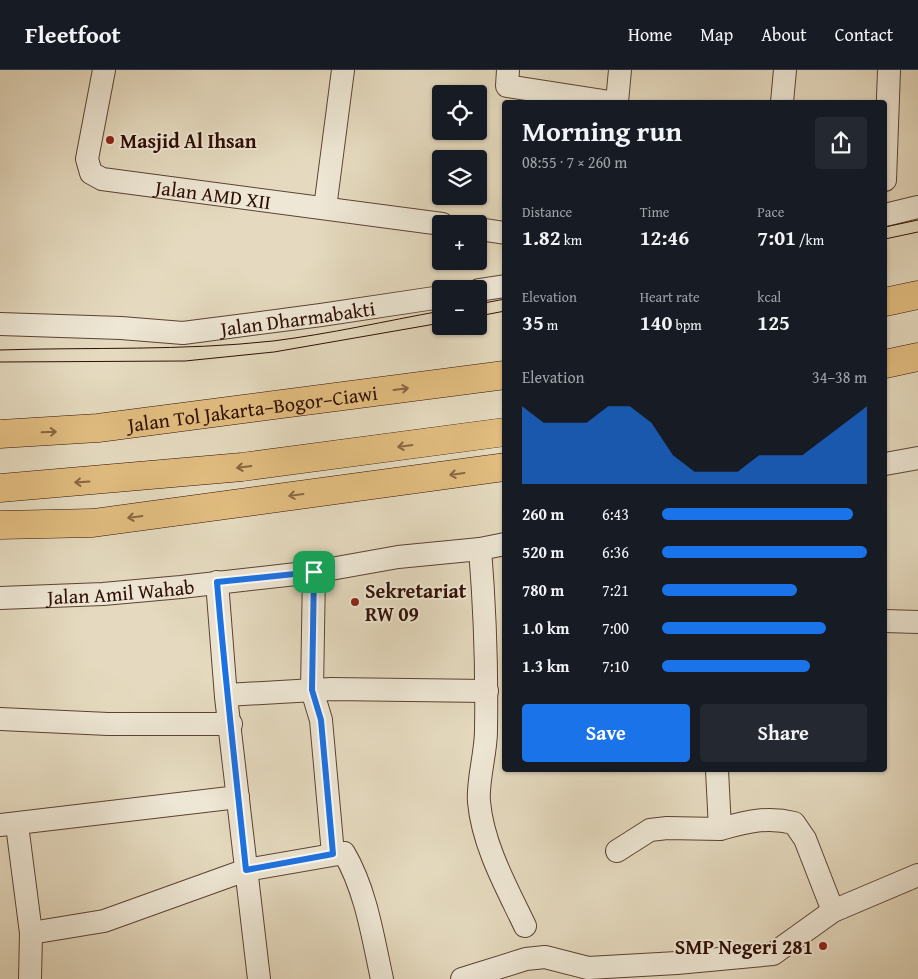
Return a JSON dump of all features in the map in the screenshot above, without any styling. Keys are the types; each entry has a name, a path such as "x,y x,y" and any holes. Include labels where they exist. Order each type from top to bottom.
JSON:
{"highway":[{"path":"887,302 918,295"},
{"path":"887,364 918,357"},
{"name":"Jalan Tol Jakarta–Bogor–Ciawi","path":"0,434 98,428 502,375"},
{"path":"0,488 242,467 502,432"},
{"path":"0,526 93,522 502,467"}],"street":[{"name":"Jalan AMD XII","path":"104,70 87,159 91,173 102,180 432,223"},
{"path":"325,208 343,70"},
{"path":"508,70 508,86 597,100"},
{"path":"617,100 620,70"},
{"path":"782,100 785,70"},
{"path":"887,125 889,70"},
{"path":"887,215 918,207"},
{"path":"487,230 502,233"},
{"path":"487,289 502,286"},
{"name":"Jalan Dharmabakti","path":"0,324 120,328 184,333 432,298"},
{"path":"887,464 918,458"},
{"name":"Jalan Amil Wahab","path":"0,598 104,594 314,572 398,557 480,549 502,545"},
{"path":"480,549 496,645 487,691 495,749 479,801 483,826 497,865 525,926"},
{"path":"314,572 312,690 321,720 333,854"},
{"path":"217,582 226,694 231,724 246,870 252,903 259,979"},
{"path":"887,622 918,622"},
{"path":"226,694 312,690 487,691"},
{"path":"0,719 108,724 231,724"},
{"path":"717,772 720,829"},
{"path":"30,979 31,933 9,825 238,797"},
{"path":"617,851 650,830 667,828 720,829 755,819 778,819 794,822 805,839 833,911"},
{"path":"31,933 104,921 246,870 344,853 353,868 372,933 382,979"},
{"path":"462,979 526,960 545,957 588,968 677,963 774,954 833,911 918,875"}],"tram line":[{"path":"887,227 918,220"},
{"path":"887,239 918,232"},
{"path":"487,302 502,300"},
{"path":"487,314 502,312"},
{"path":"0,350 239,344 315,335 432,313"},
{"path":"0,362 185,361 274,352 432,325"}],"place":[{"name":"Masjid Al Ihsan","path":"110,140"},
{"name":"Sekretariat RW 09","path":"355,602"},
{"name":"SMP Negeri 281","path":"823,946"}],"route":[{"path":"314,572 312,690 321,720 333,854 246,870 231,724 226,697 217,582 314,572"}]}
